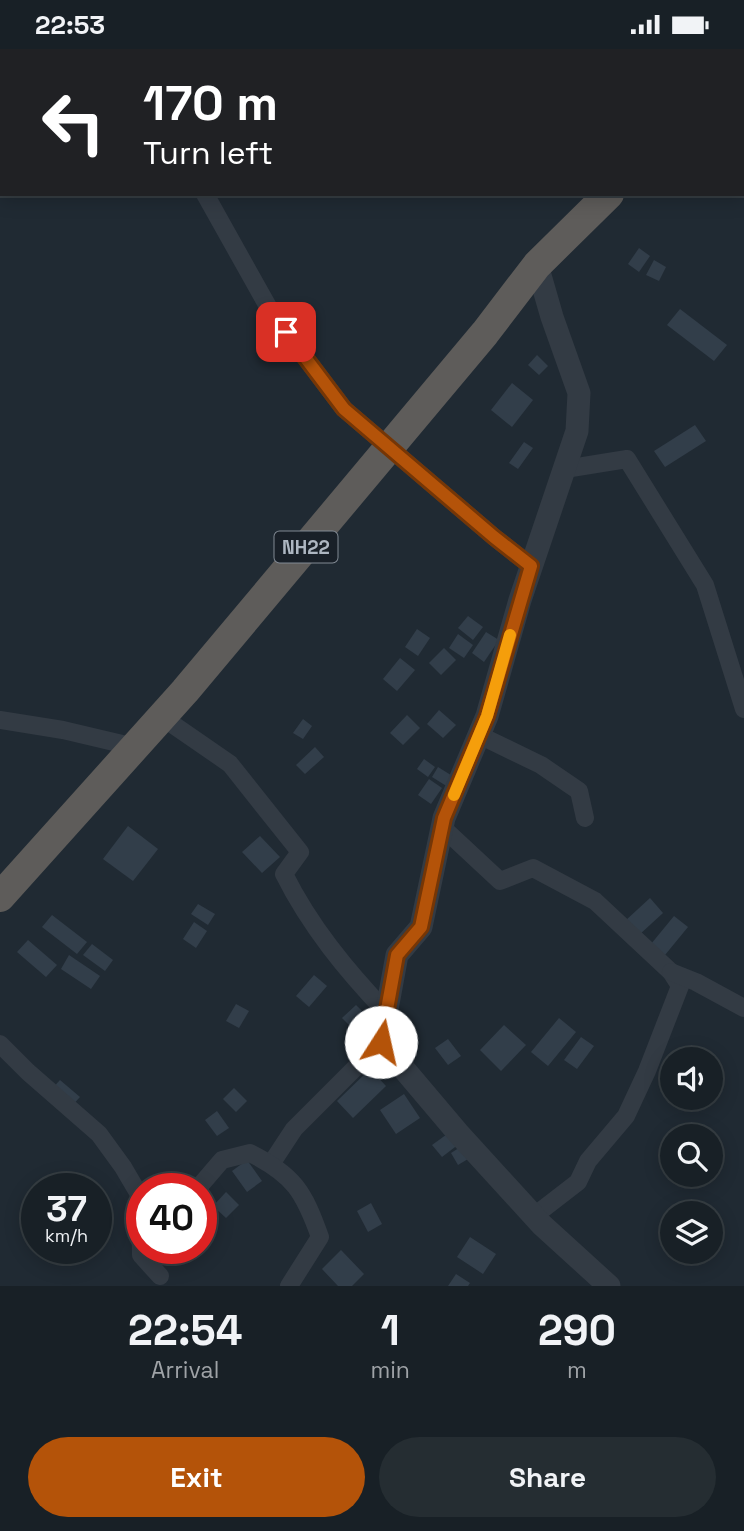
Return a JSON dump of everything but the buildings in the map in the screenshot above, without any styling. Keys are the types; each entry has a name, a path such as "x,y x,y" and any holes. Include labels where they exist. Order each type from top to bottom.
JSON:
{"highway":[{"name":"NH22","path":"0,897 162,717 485,333 537,265 607,196"}],"street":[{"path":"206,196 271,312 344,409 531,566"},
{"path":"271,1164 294,1129 381,1042 397,955 421,927 442,827 487,716 531,566 577,431 579,393 537,265"},
{"path":"565,469 627,459 705,585 744,709"},
{"path":"162,717 230,764 299,852 284,874 316,931 386,1012"},
{"path":"0,720 63,730 135,747"},
{"path":"479,734 541,765 579,791 585,818"},
{"path":"442,827 500,881 533,868 595,901 671,972 680,986 647,1071 626,1116 588,1161 578,1182 534,1216"},
{"path":"671,972 744,1008"},
{"path":"381,1042 458,1133 534,1216 608,1286"},
{"path":"0,1044 99,1134 126,1174"},
{"path":"211,1173 222,1160 250,1153 290,1177 310,1209 320,1237 289,1286"},
{"path":"149,1264 160,1276"}],"slow traffic":[{"path":"454,795 487,716 510,635"}],"route":[{"path":"286,332 344,409 531,566 487,716 444,818 421,927 397,955 381,1042"}]}
